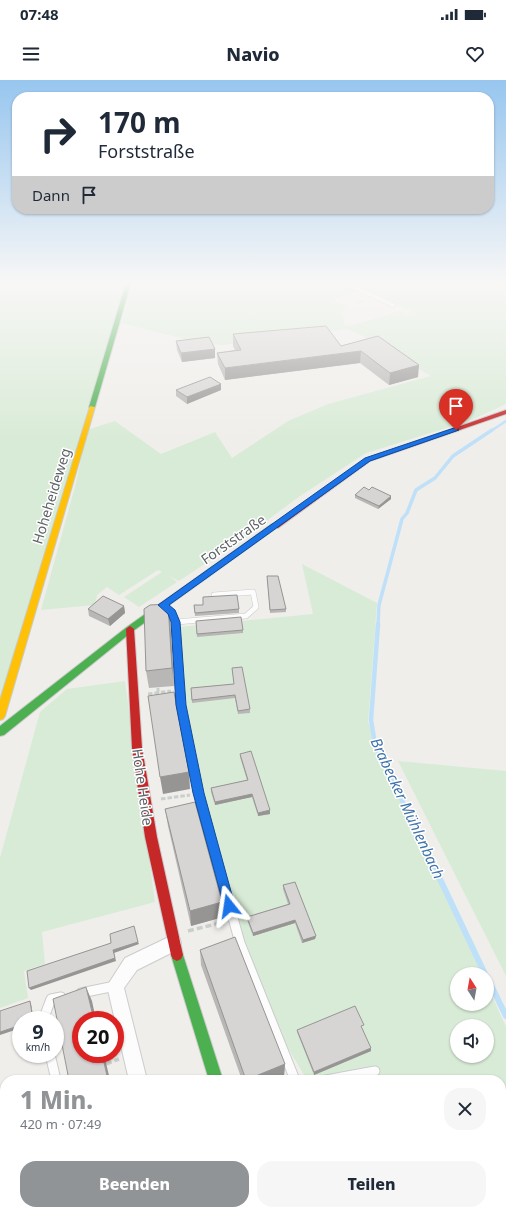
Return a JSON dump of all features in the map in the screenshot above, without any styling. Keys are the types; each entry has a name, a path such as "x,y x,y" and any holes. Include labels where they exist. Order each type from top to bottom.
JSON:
{"street":[{"name":"Hoheheideweg","path":"0,716 114,336"},
{"name":"Forststraße","path":"0,732 130,629 368,460 506,412"},
{"name":"Hohe Heide","path":"130,629 137,748 151,837 172,939 214,1075"},
{"path":"137,1075 115,986 131,964 172,939"}],"lane":[{"path":"176,622 246,616 256,607 253,592 214,595"},
{"path":"163,605 172,612 176,622 179,690 198,793 232,920 293,1075"},
{"path":"46,1011 51,999 115,986"},
{"path":"52,1063 55,1075"},
{"path":"354,1075 376,1071"}],"path":[{"path":"158,688 158,693"},
{"path":"134,695 179,690"},
{"path":"172,792 173,798"},
{"path":"145,802 198,793"},
{"path":"172,939 204,925 232,920"}],"green space":[{"path":"0,336 111,336 0,716"},
{"path":"173,336 294,336 224,345 205,344"},
{"path":"363,336 506,336 506,404 469,421 366,453 300,496 242,539 179,581 169,576 177,582 139,607 124,597 162,572 158,570 119,595 107,587 97,595 95,605 41,610 76,483 87,430 115,421 161,454 215,432 232,458 288,421 328,404 431,376"},
{"path":"302,564 377,603 368,722 479,967 450,967 450,1011 494,1011 494,1000 506,1027 506,1075 304,1075 282,1038 235,918 203,791 184,694 180,627 313,614"},
{"path":"125,681 155,902 42,932 45,964 24,971 28,998 0,1008 0,858 40,712 67,689"},
{"path":"398,761 506,771 506,976"}],"building":[{"path":"234,336 333,336 341,346 378,336 419,365 390,373 361,351 225,368 217,353 241,350"},
{"path":"209,337 215,349 181,353 176,341"},
{"path":"210,377 221,384 187,397 176,390"},
{"path":"364,487 369,490 372,487 391,496 379,506 355,495"},
{"path":"267,576 278,576 286,609 270,610"},
{"path":"237,595 239,609 195,613 194,605 203,605 203,597"},
{"path":"103,596 124,606 108,619 88,609"},
{"path":"168,604 172,668 146,671 144,609 150,605"},
{"path":"241,617 243,630 197,634 196,621"},
{"path":"242,667 250,709 238,711 235,695 192,700 191,688 234,684 232,668"},
{"path":"174,692 189,772 160,777 148,696"},
{"path":"251,751 270,810 258,813 252,794 215,802 211,788 248,780 240,754"},
{"path":"195,802 222,902 190,911 165,809"},
{"path":"295,882 316,936 303,940 295,920 253,933 247,917 290,904 283,885"},
{"path":"134,926 138,942 113,950 115,958 29,988 27,971 111,943 110,934"},
{"path":"235,937 285,1064 258,1075 244,1075 200,950"},
{"path":"86,987 92,1011 72,1011 72,1063 104,1063 107,1075 68,1075 64,1055 64,1011 55,1011 53,999"},
{"path":"30,1001 32,1011 12,1011 12,1028 0,1032 0,1011"},
{"path":"355,1006 364,1025 361,1026 371,1048 314,1072 297,1030"}],"waterway":[{"name":"Brabecker Mühlenbach","path":"491,431 506,421"},
{"name":"Brabecker Mühlenbach","path":"378,625 379,605 402,519 407,513 416,490 435,478 453,456 492,430"},
{"name":"Brabecker Mühlenbach","path":"378,624 371,720 375,744 440,880"},
{"name":"Brabecker Mühlenbach","path":"440,879 482,967"},
{"name":"Brabecker Mühlenbach","path":"494,991 506,1016"}],"traffic: fast":[{"path":"92,407 113,336"},
{"path":"0,732 130,629 275,526"},
{"path":"177,955 214,1075"}],"traffic: slow":[{"path":"0,716 92,407"}],"traffic: jam":[{"path":"275,526 368,460 506,412"},
{"path":"130,629 137,748 151,837 177,955"}],"route":[{"path":"229,906 198,793 181,705 176,622 172,612 163,605 368,460 456,430"}]}
